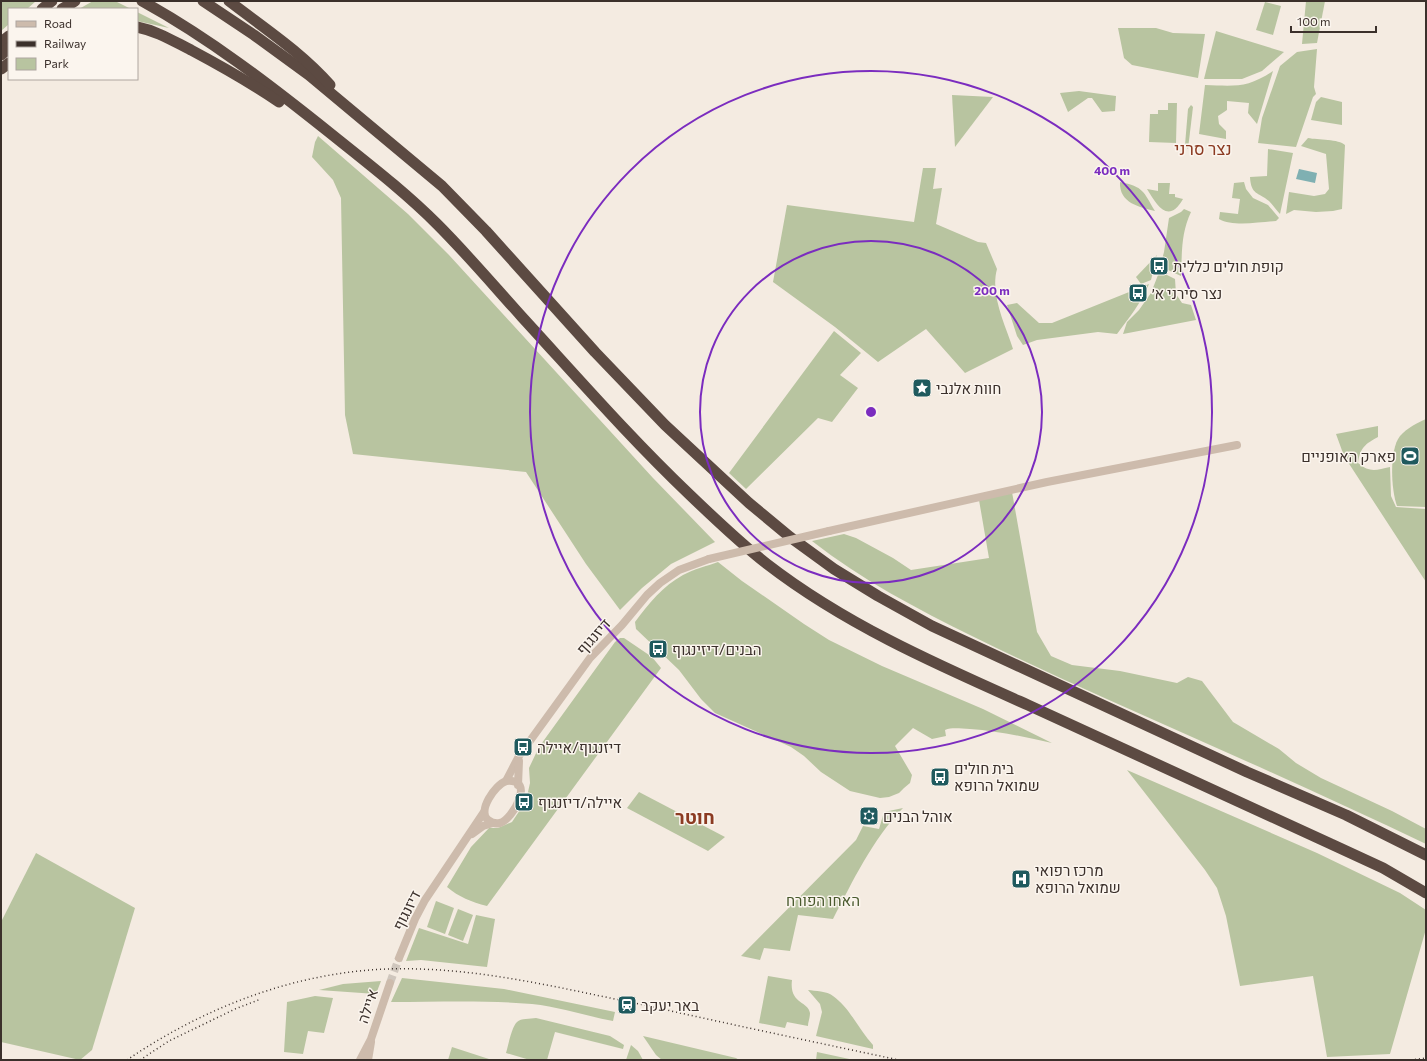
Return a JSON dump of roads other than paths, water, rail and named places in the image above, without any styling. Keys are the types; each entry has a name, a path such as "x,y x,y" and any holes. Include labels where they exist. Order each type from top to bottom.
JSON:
{"highway":[{"path":"43,8 52,1"},
{"path":"64,8 75,1"},
{"path":"142,1 200,36 261,80 383,175 436,223 483,272 608,411 672,478 746,547 808,594 855,623 883,637 1383,868 1426,893"},
{"path":"202,1 282,55 350,108 458,201 638,399 681,441 749,503 790,537 834,569 878,596 932,626 1240,769 1353,818 1426,855"},
{"path":"229,1 293,49 315,68 350,108"},
{"path":"138,27 150,30 170,38 218,64 341,142"}],"street":[{"name":"דיזנגוף","path":"506,780 519,756 590,658 622,625 646,595 660,582 675,572 690,565 709,558 1047,482 1237,445"},
{"path":"518,785 512,781 506,780 497,787 486,805 484,812 487,819 493,823 504,822 520,798 521,791 518,785 519,756"},
{"name":"דיזנגוף","path":"399,958 412,926 425,900 484,812"},
{"name":"דיזנגוף","path":"468,837 483,826 493,823"},
{"name":"איילה","path":"360,1060 371,1039 390,983"},
{"name":"איילה","path":"368,1060 371,1039"}],"water":[{"path":"1299,169 1317,173 1315,183 1296,179"}],"tunnel":[{"path":"390,983 399,958"}],"railway":[{"path":"127,1060 160,1039 194,1021 265,991 341,973 379,969 418,969 475,973 503,977 644,1005 899,1060"},
{"path":"140,1060 169,1041 235,1009 261,999"},
{"path":"1411,1060 1426,1058"}],"place":[{"name":"קופת חולים כללית","path":"1159,266"},
{"name":"נצר סירני א׳","path":"1138,293"},
{"name":"חוות אלנבי","path":"922,388"},
{"name":"פארק האופניים","path":"1410,456"},
{"name":"הבנים/דיזינגוף","path":"658,649"},
{"name":"דיזנגוף/איילה","path":"523,747"},
{"name":"בית חולים שמואל הרופא","path":"940,777"},
{"name":"איילה/דיזנגוף","path":"524,802"},
{"name":"אוהל הבנים","path":"869,816"},
{"name":"מרכז רפואי שמואל הרופא","path":"1021,879"},
{"name":"באר יעקב","path":"627,1005"}],"district":[{"name":"נצר סרני","path":"1203,148"},
{"name":"חוטר","path":"695,816"}],"park label":[{"name":"האחו הפורח","path":"823,900"}]}
